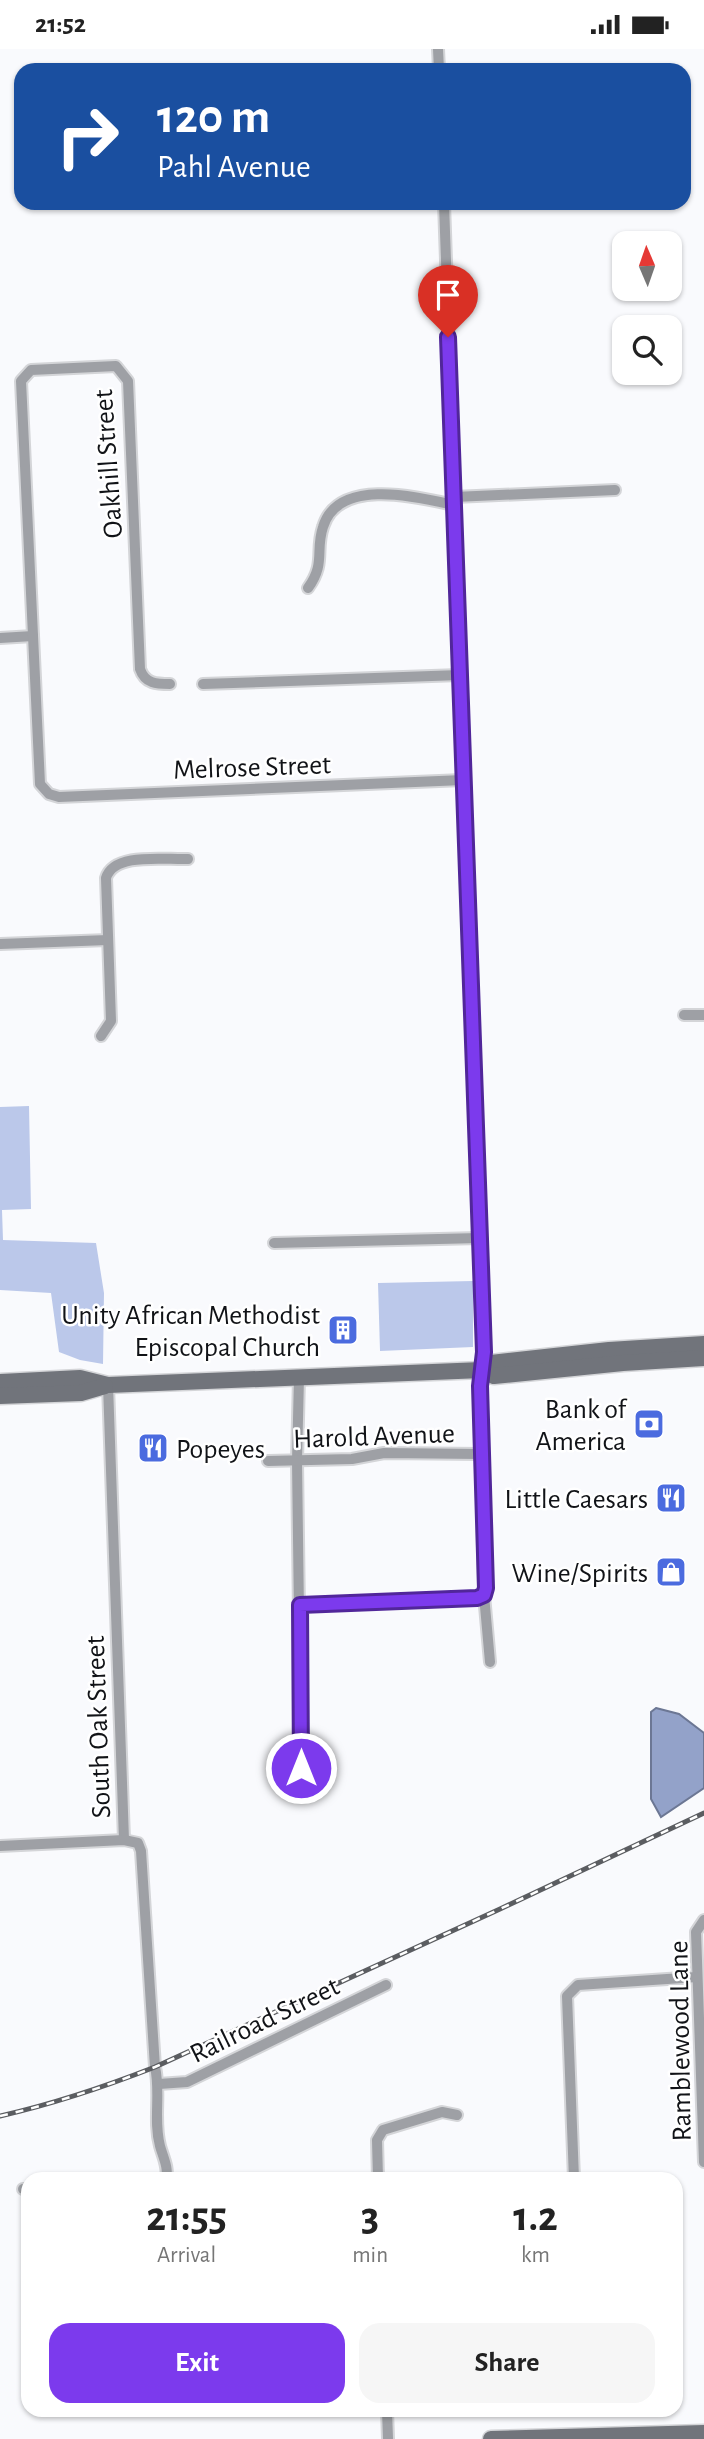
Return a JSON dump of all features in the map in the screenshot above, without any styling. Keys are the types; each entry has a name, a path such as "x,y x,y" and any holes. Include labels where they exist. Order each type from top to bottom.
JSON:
{"main road":[{"path":"482,1370 491,1363 609,1350 704,1344"},
{"path":"0,1396 81,1393 107,1385 299,1377 482,1370 494,1376 704,1358"},
{"path":"0,1382 80,1378 107,1385"},
{"path":"491,2439 704,2433"}],"street":[{"path":"444,210 481,1238 484,1352 480,1386 481,1454 484,1595 490,1662"},
{"name":"Oakhill Street","path":"44,790 40,784 21,381 31,370 116,366 128,381 140,669 146,680 154,684 170,684"},
{"path":"308,588 319,569 323,527 327,516 340,504 355,498 396,493 454,501 615,490"},
{"path":"0,638 33,636"},
{"path":"203,684 460,675"},
{"name":"Melrose Street","path":"44,790 59,796 463,780"},
{"path":"101,1036 111,1021 106,878 109,869 118,863 132,860 188,859"},
{"path":"0,944 108,940"},
{"path":"684,1015 704,1015"},
{"path":"274,1243 481,1238"},
{"path":"299,1377 297,1461 301,1768"},
{"name":"South Oak Street","path":"107,1385 124,1840 138,1843 141,1851 155,2067 159,2084 158,2132 167,2172"},
{"name":"Harold Avenue","path":"268,1461 352,1459 384,1453 481,1454"},
{"path":"300,1605 477,1598 484,1595"},
{"path":"0,1846 124,1840"},
{"name":"Ramblewood Lane","path":"704,1920 696,1932 704,2162"},
{"path":"574,2172 567,1996 579,1985 696,1977"},
{"name":"Railroad Street","path":"159,2084 187,2082 386,1985"},
{"path":"378,2172 377,2140 383,2130 442,2112 457,2115"},
{"path":"387,2417 388,2439"}],"shaded area":[{"path":"29,1106 31,1209 2,1210 3,1240 96,1243 104,1293 103,1364 80,1360 59,1352 51,1293 0,1290 0,1107"},
{"path":"473,1281 473,1347 380,1351 378,1283"},
{"path":"656,1708 679,1714 704,1733 704,1788 661,1817 651,1799 651,1712"}],"railway":[{"path":"0,2116 78,2095 155,2067 704,1813"}],"place":[{"name":"Unity African Methodist Episcopal Church","path":"343,1330"},
{"name":"Bank of America","path":"649,1424"},
{"name":"Popeyes","path":"153,1448"},
{"name":"Little Caesars","path":"671,1498"},
{"name":"Wine/Spirits","path":"671,1572"}],"route":[{"path":"301,1768 300,1605 477,1598 484,1595 486,1588 480,1386 484,1352 481,1238 448,337"}]}
